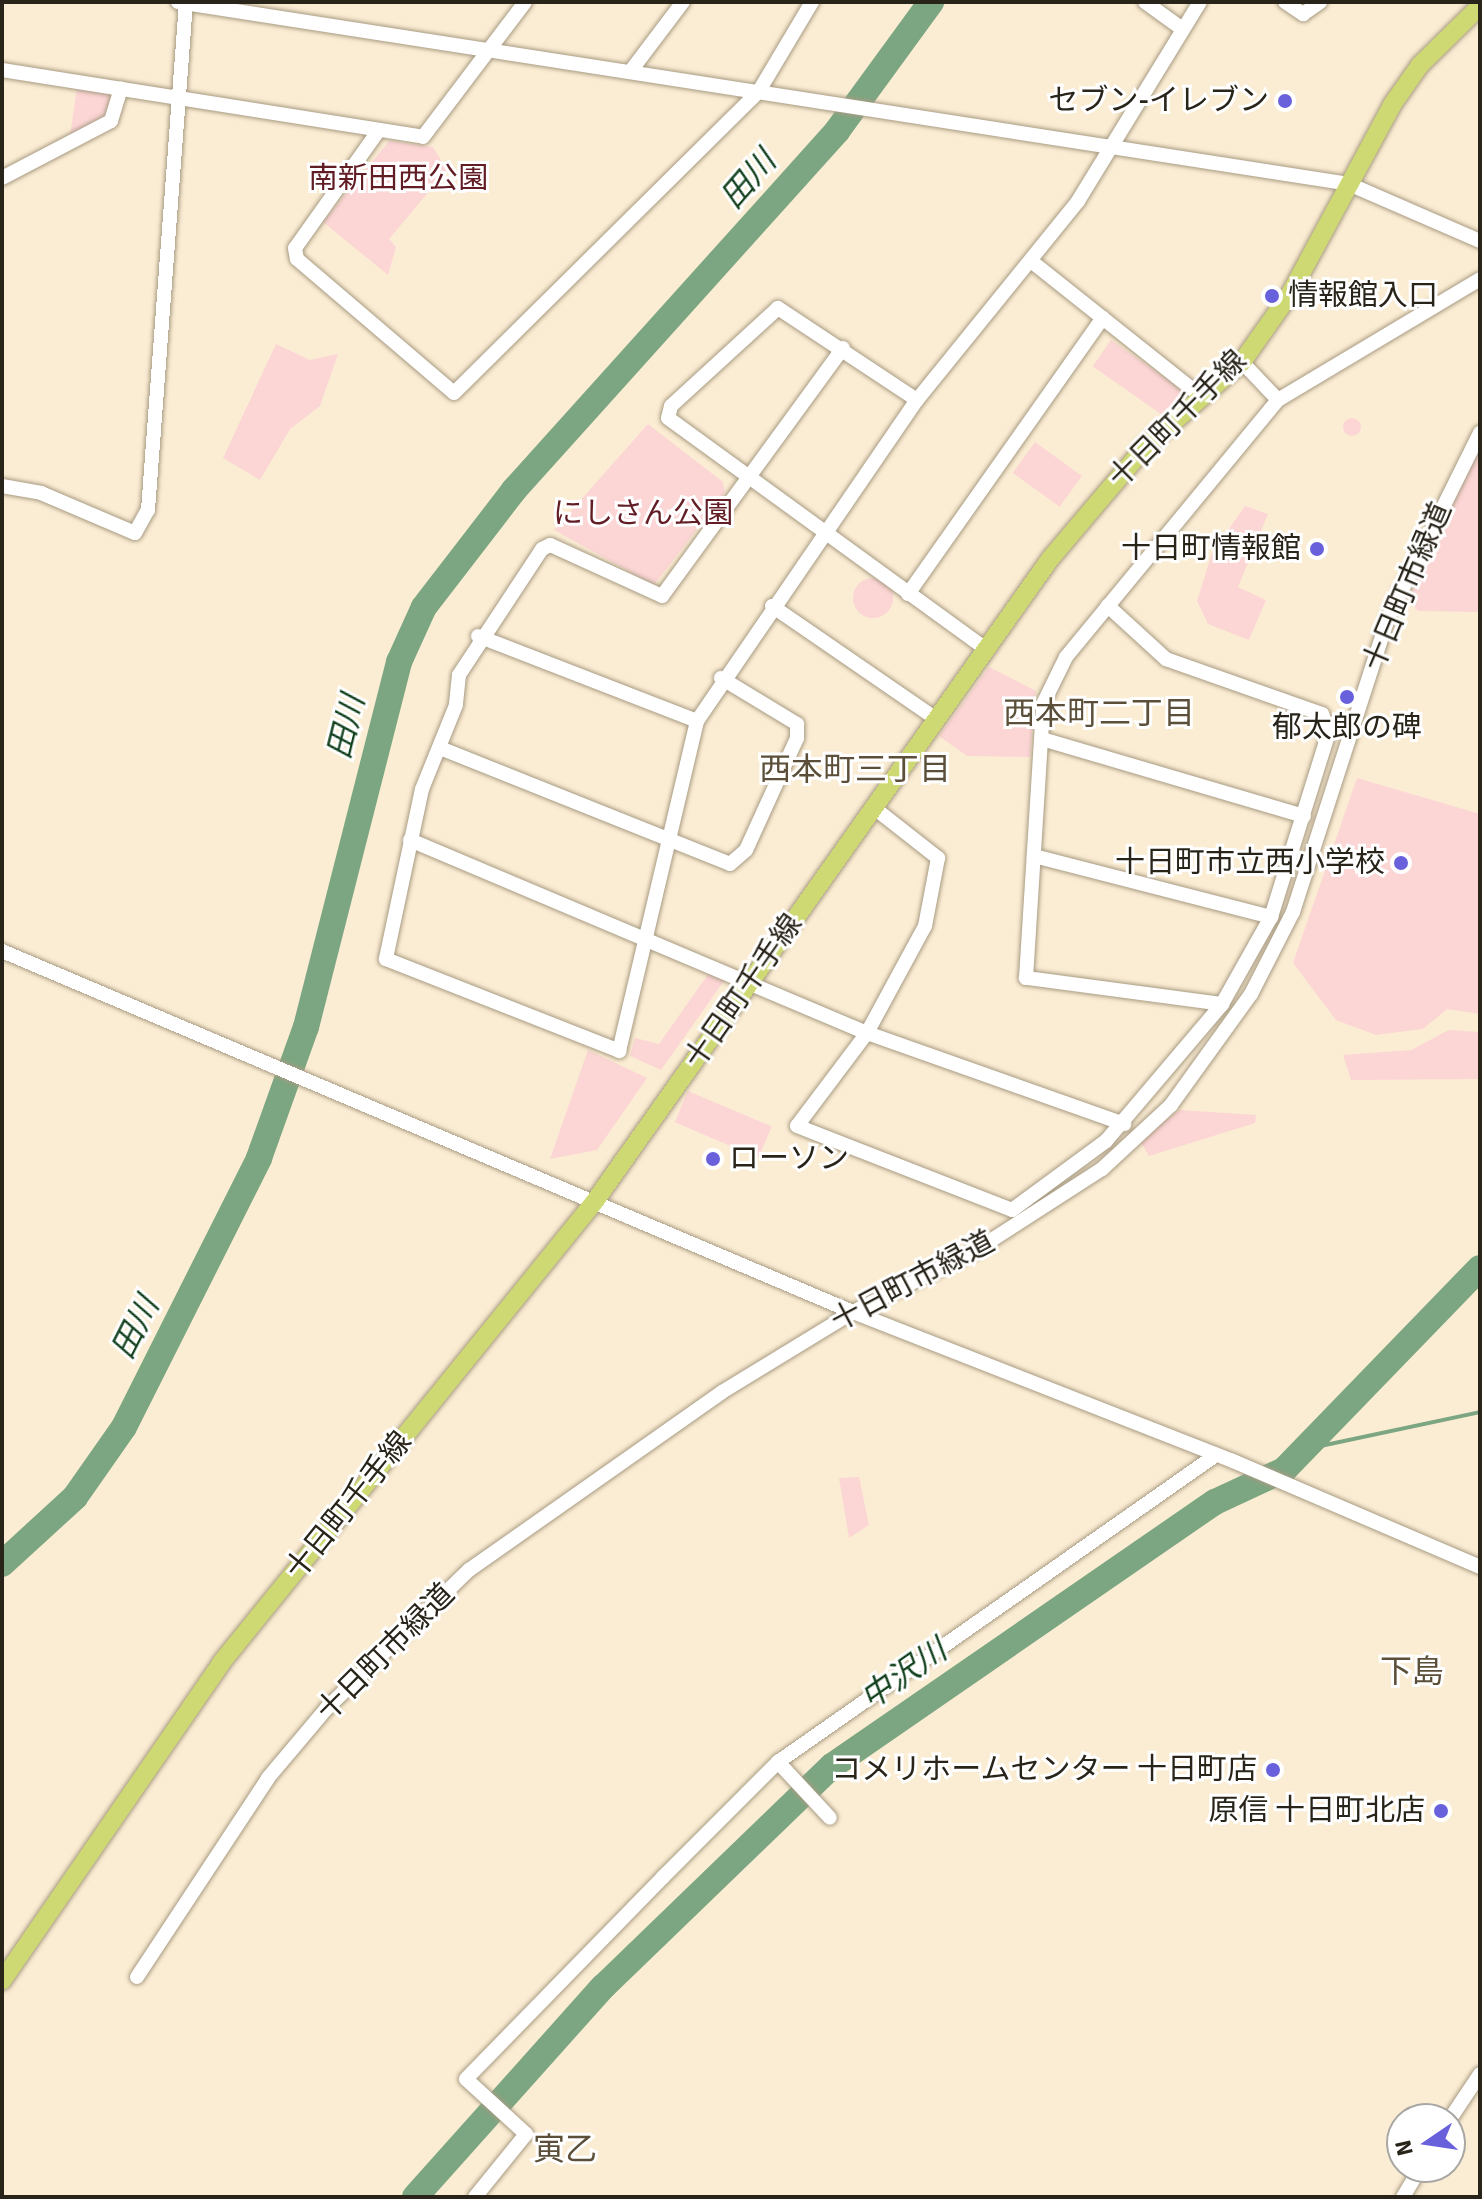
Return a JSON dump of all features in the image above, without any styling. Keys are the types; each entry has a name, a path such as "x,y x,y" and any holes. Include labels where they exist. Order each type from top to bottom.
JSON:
{"main road":[{"name":"十日町千手線","path":"2,1981 221,1663 595,1201 984,648 1096,502 1202,397 1242,362 1420,65 1480,6"}],"street":[{"path":"2,486 41,493 135,533 148,510 183,2 1349,184 1480,241"},
{"path":"2,70 423,137 525,2"},
{"path":"630,72 683,2"},
{"path":"379,130 295,248 297,259 454,393 759,91 812,2"},
{"path":"1145,2 1181,28"},
{"path":"843,348 662,596 550,545 478,636 410,840 386,959 619,1051 649,939 697,721 721,678 917,400 1078,201 1107,144 1200,2"},
{"path":"1285,2 1303,14 1320,2"},
{"path":"2,178 111,121 121,89"},
{"path":"1031,261 1202,397"},
{"path":"1222,1004 1026,978 1043,704 1066,657 1278,400 1480,279"},
{"path":"917,400 789,312 767,311 671,406 674,429 984,648"},
{"path":"908,594 1103,318"},
{"path":"1242,362 1278,400"},
{"name":"十日町市緑道","path":"137,1977 268,1778 327,1708 469,1570 722,1392 853,1312 973,1252 1102,1169 1210,1056 1293,912 1388,618 1480,433"},
{"path":"772,606 935,718"},
{"path":"873,807 938,858 925,926 867,1033 797,1126 997,1210 1012,1210 1124,1124 1222,1004 1271,917 1329,732 1322,714 1166,659 1108,606"},
{"path":"478,636 697,721"},
{"path":"440,748 718,863 739,859 797,738 788,714 721,678"},
{"path":"1042,739 1304,816"},
{"path":"410,840 867,1033 1124,1124"},
{"path":"1034,856 1271,917"},
{"path":"2,951 252,1054 853,1312 1233,1461 1480,1567"},
{"path":"475,2197 526,2134 466,2079 781,1765 1216,1455"},
{"path":"781,1765 826,1815"},
{"path":"1461,2103 1480,2074"}],"green space":[{"path":"77,87 109,93 112,112 70,136"},
{"name":"南新田西公園","path":"389,141 433,147 447,170 389,239 396,247 388,275 323,222"},
{"path":"1111,340 1183,390 1165,417 1093,366"},
{"path":"276,344 310,360 338,354 320,406 290,429 260,480 223,458"},
{"path":"1352,418 1361,427 1352,436 1343,427"},
{"name":"にしさん公園","path":"648,424 723,482 725,493 654,585 554,530"},
{"path":"1035,442 1082,476 1060,507 1013,473"},
{"path":"1480,448 1480,612 1418,611 1408,599"},
{"path":"1245,506 1268,514 1238,587 1266,600 1249,640 1208,624 1197,601 1212,553"},
{"path":"873,578 887,584 893,598 887,612 873,618 859,612 853,598 859,584"},
{"path":"989,667 1036,691 1030,757 967,756 939,736"},
{"name":"十日町市立西小学校","path":"1357,778 1480,814 1480,1014 1447,1009 1423,1029 1376,1035 1336,1020 1293,963"},
{"path":"709,973 724,981 661,1070 630,1056 635,1038 659,1044"},
{"path":"1449,1030 1480,1032 1480,1079 1351,1080 1343,1055 1411,1050"},
{"path":"588,1050 647,1078 597,1150 550,1159"},
{"path":"688,1091 772,1127 758,1158 675,1122"},
{"path":"1180,1110 1256,1115 1255,1123 1149,1156 1139,1139"},
{"path":"859,1477 869,1525 849,1538 839,1478"}],"waterway":[{"name":"田川","path":"2,1564 75,1497 124,1427 259,1158 306,1027 399,662 424,607 514,490 837,131 931,2"},
{"name":"中沢川","path":"415,2197 603,1987 832,1766 1215,1502 1284,1470 1480,1268"},
{"path":"1297,1451 1480,1412"}],"place":[{"name":"セブン-イレブン","path":"1285,101"},
{"name":"情報館入口","path":"1272,296"},
{"name":"十日町情報館","path":"1317,549"},
{"name":"郁太郎の碑","path":"1347,697"},
{"name":"十日町市立西小学校","path":"1401,863"},
{"name":"ローソン","path":"713,1159"},
{"name":"コメリホームセンター 十日町店","path":"1273,1770"},
{"name":"原信 十日町北店","path":"1441,1811"}],"district":[{"name":"西本町二丁目","path":"1099,714"},
{"name":"西本町三丁目","path":"855,770"},
{"name":"下島","path":"1412,1672"},
{"name":"寅乙","path":"565,2150"}]}
